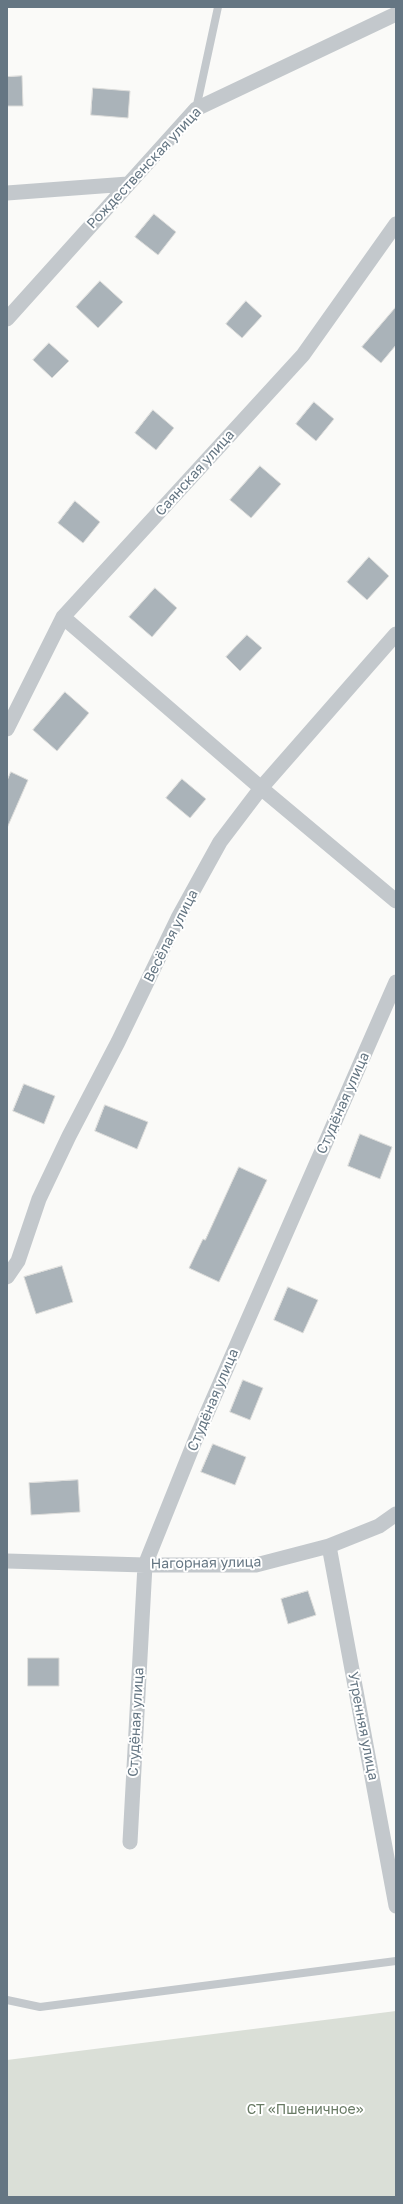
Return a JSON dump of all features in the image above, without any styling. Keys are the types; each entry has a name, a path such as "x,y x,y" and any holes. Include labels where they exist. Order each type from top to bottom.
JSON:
{"street":[{"name":"Рождественская улица","path":"7,319 196,109 396,14"},
{"path":"7,193 128,184"},
{"name":"Саянская улица","path":"7,729 63,617 302,355 396,224"},
{"path":"63,617 261,788 396,901"},
{"name":"Весёлая улица","path":"7,1277 18,1261 39,1199 69,1136 118,1042 178,918 220,842 261,788 396,634"},
{"name":"Студёная улица","path":"130,1842 145,1564 196,1438 396,982"},
{"name":"Нагорная улица","path":"7,1561 145,1564 256,1564 329,1546 379,1526 396,1514"},
{"name":"Утренняя улица","path":"329,1546 396,1906"}],"lane":[{"path":"196,109 218,7"},
{"path":"7,2000 40,2007 396,1961"}],"green space":[{"name":"СТ «Пшеничное»","path":"396,2011 396,2197 7,2197 7,2060"}],"building":[{"path":"22,76 23,106 7,106 7,77"},
{"path":"93,88 130,91 128,118 91,115"},
{"path":"154,214 176,232 158,255 135,237"},
{"path":"100,281 123,302 98,328 76,307"},
{"path":"246,301 262,316 242,338 226,324"},
{"path":"396,307 396,345 381,363 362,347"},
{"path":"49,343 69,361 52,378 33,360"},
{"path":"314,402 334,419 316,441 296,424"},
{"path":"153,410 174,428 156,450 135,433"},
{"path":"260,466 281,484 251,518 230,500"},
{"path":"75,501 100,522 83,543 58,523"},
{"path":"369,557 389,576 367,600 347,582"},
{"path":"155,588 177,608 152,637 129,617"},
{"path":"247,635 262,648 240,671 226,657"},
{"path":"65,692 89,713 57,751 33,730"},
{"path":"11,772 28,780 7,828 7,781"},
{"path":"182,779 206,799 190,818 166,798"},
{"path":"24,1084 55,1096 44,1124 13,1111"},
{"path":"105,1105 148,1122 137,1149 95,1131"},
{"path":"360,1134 392,1147 380,1179 348,1166"},
{"path":"239,1167 267,1180 219,1282 189,1268 203,1239 205,1240"},
{"path":"62,1266 73,1302 36,1314 24,1277"},
{"path":"288,1287 318,1300 303,1333 274,1320"},
{"path":"243,1380 263,1388 250,1420 230,1412"},
{"path":"213,1444 246,1457 235,1485 201,1472"},
{"path":"78,1480 80,1512 31,1515 29,1483"},
{"path":"308,1591 316,1615 288,1624 281,1599"},
{"path":"28,1658 59,1658 59,1686 28,1686"}]}
